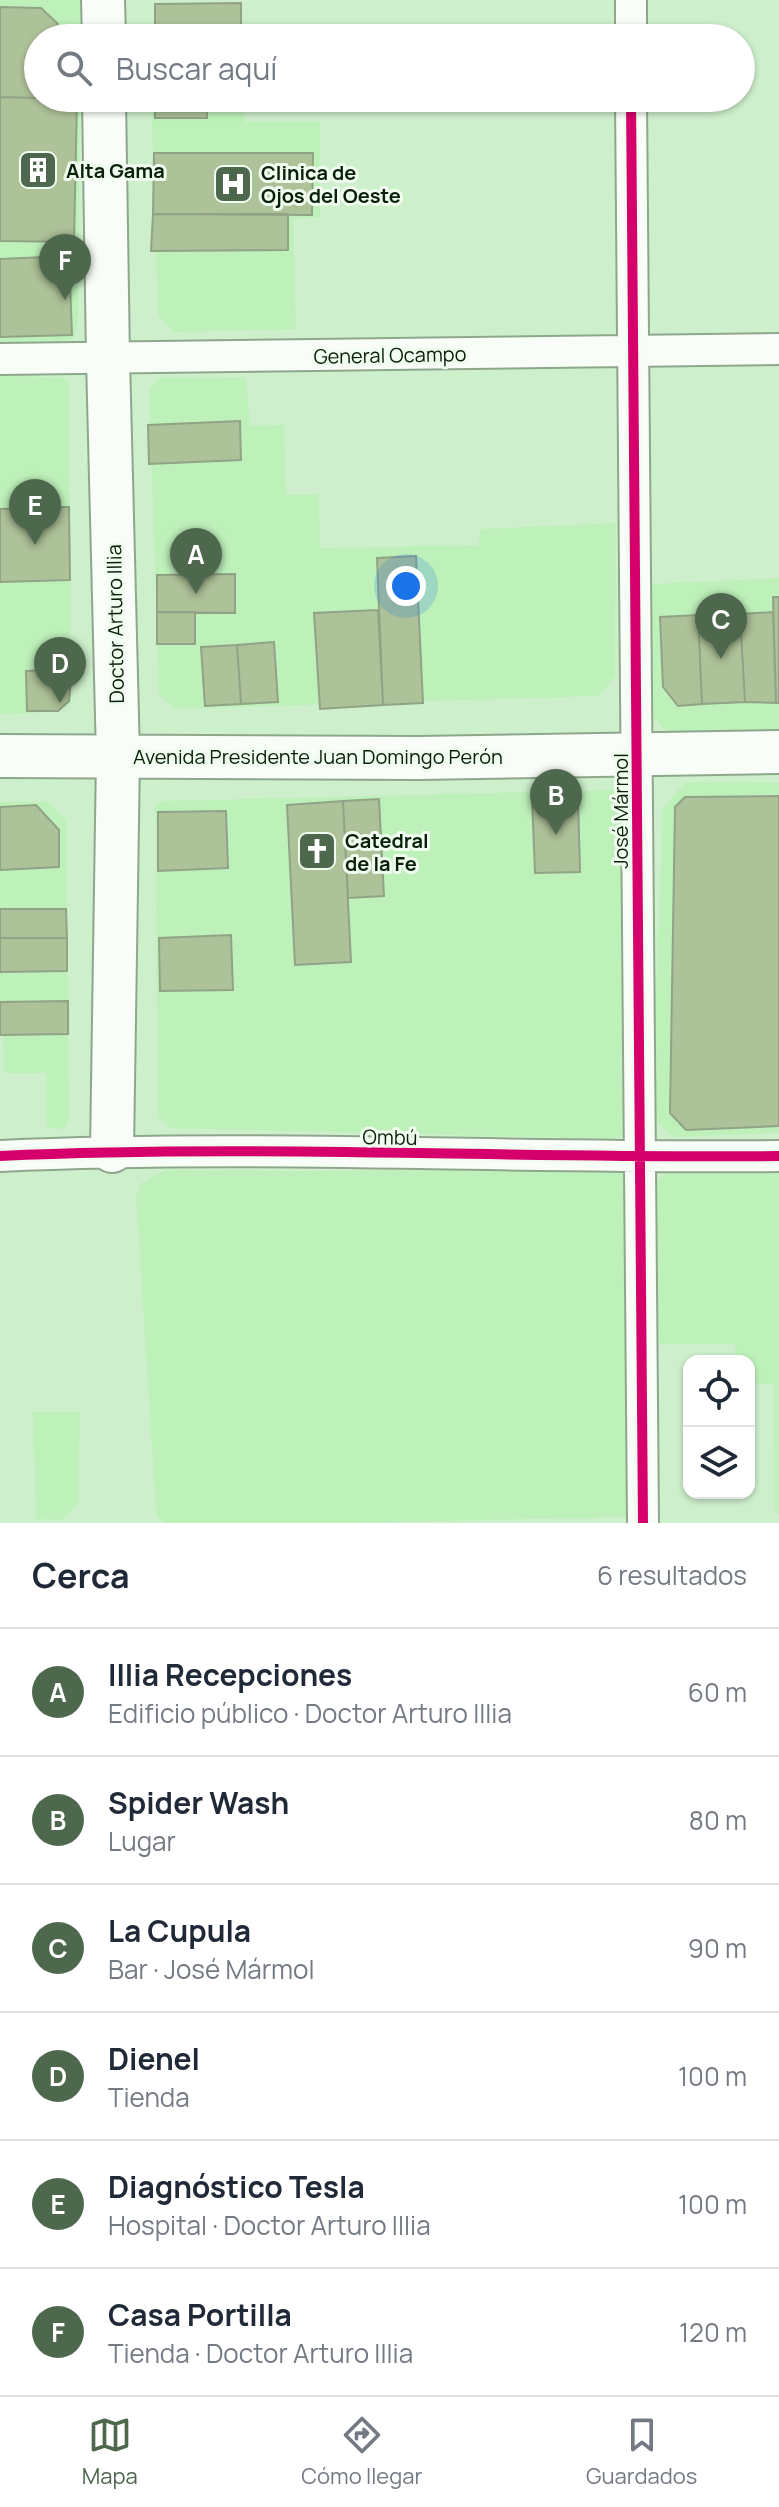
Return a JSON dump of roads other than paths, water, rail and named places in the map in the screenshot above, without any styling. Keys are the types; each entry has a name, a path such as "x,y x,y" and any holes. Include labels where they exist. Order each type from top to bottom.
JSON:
{"main road":[{"path":"103,0 104,24"},
{"name":"Doctor Arturo Illia","path":"104,112 118,756 112,1151"},
{"name":"Avenida Presidente Juan Domingo Perón","path":"0,756 419,758 779,752"}],"street":[{"path":"631,0 631,24"},
{"name":"José Mármol","path":"631,112 643,1523"},
{"name":"General Ocampo","path":"0,359 779,349"},
{"name":"Ombú","path":"0,1156 112,1151 638,1158 779,1156"}],"place":[{"name":"Alta Gama","path":"38,170"},
{"name":"Clinica de Ojos del Oeste","path":"233,184"},
{"name":"Casa Portilla","path":"65,300"},
{"name":"Diagnóstico Tesla","path":"35,545"},
{"name":"Illia Recepciones","path":"196,594"},
{"name":"La Cupula","path":"721,659"},
{"name":"Dienel","path":"60,703"},
{"name":"Spider Wash","path":"556,835"},
{"name":"Catedral de la Fe","path":"317,851"}]}
